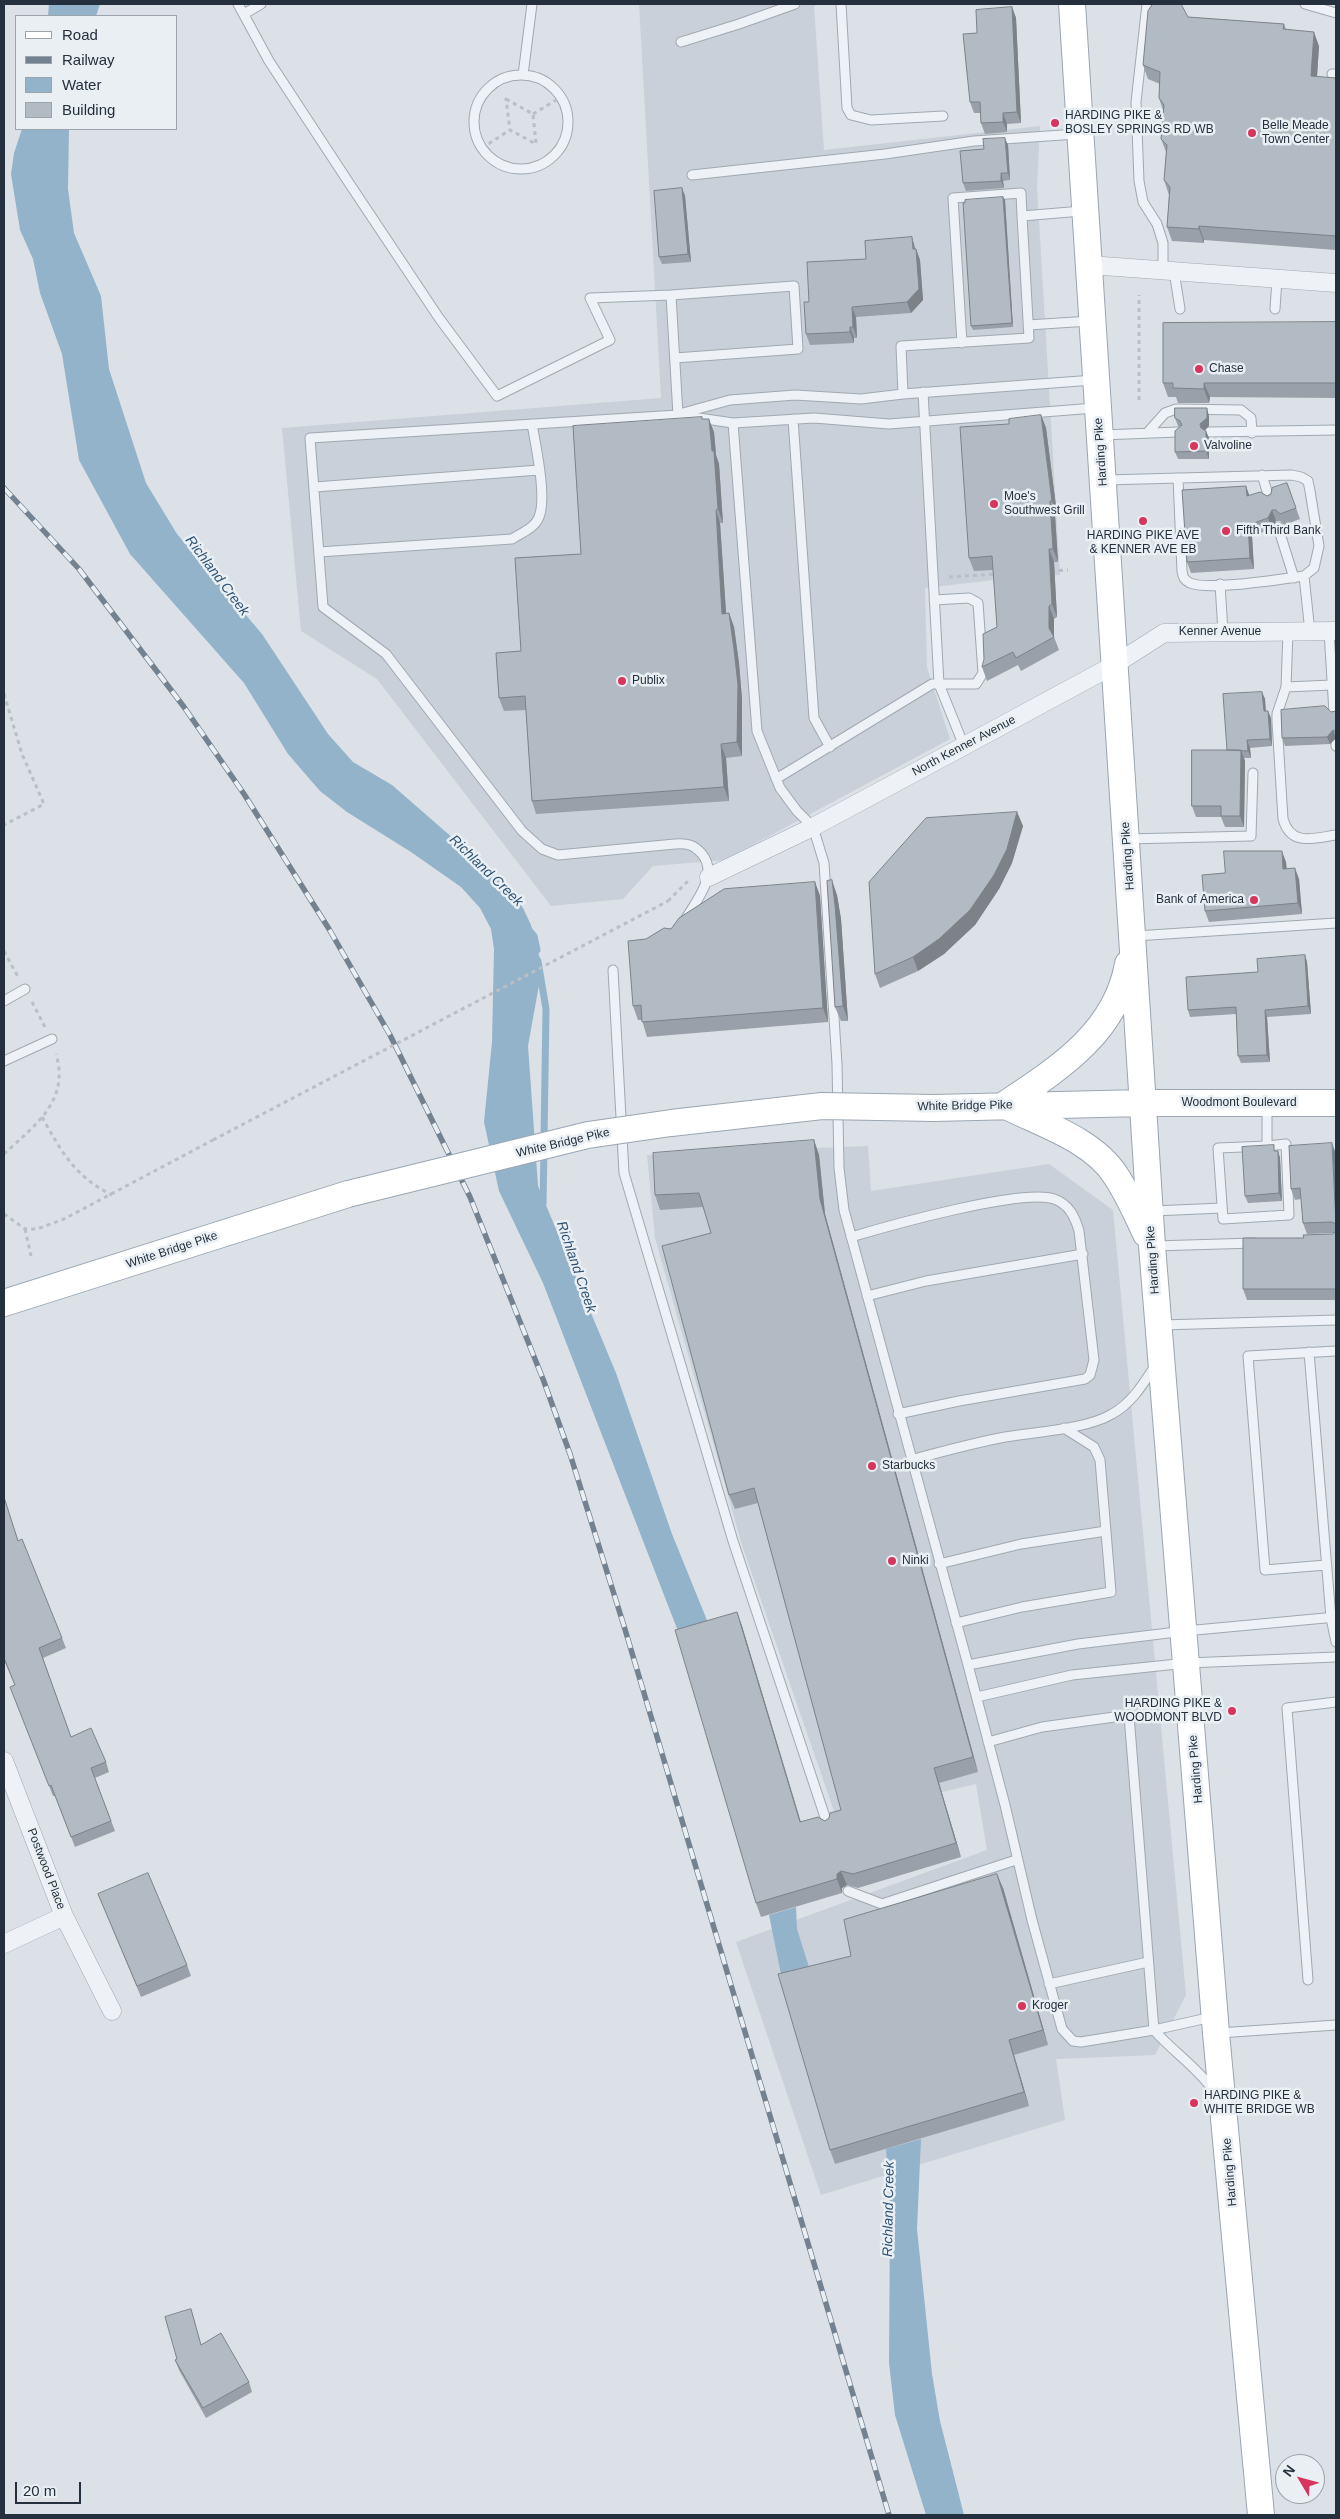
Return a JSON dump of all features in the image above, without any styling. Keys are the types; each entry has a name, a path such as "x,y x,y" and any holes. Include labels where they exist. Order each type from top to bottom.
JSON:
{"main road":[{"name":"Harding Pike","path":"1072,4 1152,1246 1216,2025 1261,2515"},
{"path":"1004,1106 1044,1079 1095,1036 1114,1008 1121,989 1132,936"},
{"name":"Woodmont Boulevard","path":"1142,1103 1336,1104"},
{"name":"White Bridge Pike","path":"4,1303 348,1194 588,1135 671,1123 822,1106 934,1108 1142,1103"},
{"path":"1004,1106 1065,1134 1100,1158 1116,1174 1152,1246"}],"street":[{"path":"1089,265 1336,283"},
{"name":"Kenner Avenue","path":"1114,665 1164,633 1332,631"},
{"name":"North Kenner Avenue","path":"709,877 813,827 1114,665"},
{"name":"Postwood Place","path":"4,1761 64,1916 4,1944"},
{"path":"64,1916 112,2011"}],"lane":[{"path":"238,4 269,62 349,183 439,318 498,396 610,340 590,298 671,295 794,286 798,349 676,358"},
{"path":"244,14 261,4"},
{"path":"523,75 532,4"},
{"path":"681,42 740,24 794,4"},
{"path":"841,4 847,108 851,115 871,120 943,116"},
{"path":"1147,4 1136,102 1139,181 1143,202 1157,224 1180,309"},
{"path":"1305,4 1336,13"},
{"path":"523,75 547,83 561,97 567,112 566,134 559,149 543,163 529,168 512,168 495,160 482,148 476,135 476,112 481,99 497,82 510,76 523,75"},
{"path":"692,175 876,156 974,141 1080,134"},
{"path":"904,394 901,346 1029,338 1021,193 953,198 962,342"},
{"path":"1022,216 1085,211"},
{"path":"1275,309 1276,278"},
{"path":"671,295 678,415"},
{"path":"1028,325 1092,321"},
{"path":"678,415 730,400 795,396 861,399 923,392 1096,380"},
{"path":"923,392 939,684 964,746"},
{"path":"678,930 709,877 708,861 696,847 687,843 558,855 542,849 522,831 386,654 324,607 310,438 678,415 733,423 814,418 889,424 1098,408"},
{"path":"1148,432 1165,413 1176,409 1242,410 1251,418 1252,433"},
{"path":"793,419 814,718 830,747"},
{"path":"733,423 757,731 780,788 813,827 824,863 837,1064 840,1176 851,1237 910,1460 977,1697 1016,1860 1062,2029 1073,2041 1081,2042 1154,2030 1216,2025 1336,2025"},
{"path":"319,552 512,539 531,527 539,517 542,492 532,424"},
{"path":"1209,432 1252,433 1336,430"},
{"path":"1100,435 1178,432"},
{"path":"314,487 539,470"},
{"path":"1102,480 1262,475 1292,475 1301,477 1308,481 1319,546 1314,568 1304,576 1294,578 1220,584 1196,585 1184,578 1178,478"},
{"path":"1262,475 1270,501"},
{"path":"1278,527 1294,578"},
{"path":"1304,576 1310,632"},
{"path":"1220,584 1223,632"},
{"path":"776,779 932,684 976,684 983,673 978,603 968,598 934,600"},
{"path":"1332,631 1334,713"},
{"path":"1288,632 1286,688 1276,722 1280,782 1286,829 1291,835 1300,838 1336,836"},
{"path":"1286,688 1332,685"},
{"path":"1127,839 1251,836 1253,773"},
{"path":"1132,936 1336,923"},
{"path":"614,970 624,1174 733,1541 830,1829"},
{"path":"4,1001 25,990"},
{"path":"4,1061 52,1039"},
{"path":"1267,1104 1268,1146"},
{"path":"1286,1144 1289,1215 1223,1219 1218,1148 1268,1146 1286,1144"},
{"path":"851,1237 886,1226 960,1209 1044,1197 1063,1203 1071,1211 1079,1231 1094,1360 1090,1375 1085,1379 1072,1382 969,1399 898,1414"},
{"path":"1150,1211 1222,1208"},
{"path":"1152,1246 1264,1243"},
{"path":"867,1296 935,1280 1083,1254"},
{"path":"1158,1325 1336,1320"},
{"path":"1326,1565 1265,1570 1248,1356 1336,1351"},
{"path":"1309,1352 1326,1565 1336,1642"},
{"path":"910,1460 1000,1438 1064,1428 1103,1418 1124,1406 1132,1398 1161,1358"},
{"path":"956,1623 1022,1607 1111,1592 1100,1460 1094,1447 1064,1428"},
{"path":"939,1564 1021,1544 1106,1530"},
{"path":"968,1665 1043,1650 1185,1631 1334,1617"},
{"path":"977,1697 1051,1678 1187,1664 1336,1656"},
{"path":"1308,1980 1287,1708 1336,1702"},
{"path":"988,1742 1042,1727 1129,1715 1154,2030 1169,2048 1208,2082 1224,2106"},
{"path":"848,1891 882,1904 1016,1860"},
{"path":"1049,1984 1148,1962"}],"path":[{"path":"533,114 561,97"},
{"path":"510,130 506,99 533,114"},
{"path":"510,130 536,144 533,114"},
{"path":"482,148 510,130"},
{"path":"1139,295 1139,400"},
{"path":"1049,571 1068,570"},
{"path":"933,578 1000,574"},
{"path":"4,694 22,754 44,804 4,825"},
{"path":"25,1229 48,1226 112,1195 668,901"},
{"path":"4,950 52,1039 60,1066 60,1080 54,1101 42,1117 4,1154"},
{"path":"42,1117 77,1172 112,1195"},
{"path":"4,1214 25,1229 31,1256"}],"shaded area":[{"path":"639,4 823,4 814,6 824,150 1040,126 1037,187 1060,575 1029,576 925,588 927,667 950,739 725,860 653,866 623,899 551,906 377,679 301,631 282,428 661,398"},
{"path":"868,1146 871,1191 1049,1164 1113,1210 1186,1995 1155,2055 1056,2059 1065,2120 821,2195 736,1942 987,1850 976,1784 836,1817 742,1545 655,1238 647,1155"}],"water":[{"path":"49,4 100,4 96,15 48,15"},
{"path":"22,130 69,130 68,189 74,233 101,296 109,369 146,483 177,534 262,634 328,734 353,762 392,785 501,880 523,908 531,925 540,959 539,985 528,1046 538,1186 616,1373 672,1534 713,1635 683,1644 543,1283 499,1191 484,1122 492,1042 494,949 491,929 480,908 461,887 411,852 347,812 320,791 288,754 244,683 130,554 79,460 62,354 40,293 33,259 20,230 11,174 14,153"},
{"path":"796,1907 797,1929 809,1967 784,1989 769,1915"},
{"path":"921,2139 917,2229 932,2374 940,2421 964,2515 926,2515 895,2415 889,2363 890,2211 886,2149"}],"building":[{"name":"Belle Meade Town Center","path":"1153,4 1181,4 1188,17 1284,24 1283,29 1314,32 1311,76 1336,78 1336,236 1199,226 1199,229 1167,227 1170,187 1164,180 1167,145 1161,139 1164,105 1159,98 1160,72 1143,65 1148,11"},
{"path":"1012,7 1017,112 1003,113 1003,122 981,123 980,102 970,102 963,34 977,33 976,10"},
{"path":"1005,138 1008,173 1001,173 1001,181 963,183 960,151 984,149 983,139"},
{"path":"682,188 688,254 659,257 654,191"},
{"path":"1003,197 1012,323 971,326 963,203 965,203 965,200"},
{"path":"912,237 913,249 916,249 919,289 907,302 852,307 853,327 850,327 850,332 806,334 804,302 809,302 807,262 866,259 865,241"},
{"path":"1336,322 1336,383 1204,383 1204,389 1173,388 1173,383 1163,383 1163,323"},
{"name":"Valvoline","path":"1175,408 1207,408 1207,418 1200,424 1201,428 1206,431 1206,451 1175,452 1175,431 1182,425 1175,418"},
{"path":"1041,415 1052,501 1050,501 1053,549 1049,549 1052,604 1049,606 1049,628 1054,637 1016,658 1013,652 982,667 984,659 983,634 997,627 992,556 969,558 960,427 1009,424 1009,419"},
{"name":"Publix","path":"702,417 702,419 709,419 712,451 714,451 722,614 729,613 738,685 737,742 721,744 724,787 532,801 525,696 499,698 496,653 521,651 515,558 581,554 573,426"},
{"name":"Fifth Third Bank","path":"1287,483 1296,508 1280,514 1276,510 1272,510 1268,518 1248,525 1250,558 1187,562 1182,490 1246,486 1247,496 1260,492 1267,496 1271,494 1272,488"},
{"path":"1262,692 1264,711 1268,711 1270,739 1247,740 1248,751 1227,750 1223,694"},
{"path":"1325,706 1331,712 1336,711 1336,732 1333,730 1327,737 1282,738 1281,710"},
{"path":"1192,750 1241,750 1240,816 1221,816 1221,806 1192,806"},
{"path":"1017,812 1007,849 994,875 970,910 939,939 913,957 875,974 869,882 926,818"},
{"name":"Bank of America","path":"1224,851 1282,851 1283,869 1295,868 1298,903 1205,911 1202,875 1225,873"},
{"path":"832,880 843,1006 835,1007 827,881"},
{"path":"815,882 823,1008 642,1022 641,1005 633,1006 628,941 646,939 664,928 671,929 679,918 724,889"},
{"path":"1305,955 1308,1006 1265,1010 1267,1055 1238,1056 1236,1007 1188,1010 1186,977 1258,972 1257,959"},
{"path":"814,1140 820,1199 973,1757 934,1768 956,1843 853,1874 841,1871 837,1874 837,1879 756,1903 675,1630 737,1612 800,1822 818,1817 825,1821 829,1818 830,1813 841,1810 754,1488 729,1495 662,1246 711,1233 699,1193 655,1195 653,1153"},
{"path":"1332,1143 1336,1224 1332,1222 1303,1223 1300,1188 1291,1189 1289,1146"},
{"path":"1274,1145 1274,1151 1278,1151 1279,1193 1245,1196 1242,1147"},
{"path":"1336,1232 1336,1289 1243,1289 1243,1238 1304,1238 1303,1235 1332,1234"},
{"path":"4,1497 18,1541 22,1539 62,1638 39,1648 71,1737 91,1728 106,1762 91,1768 111,1821 71,1837 10,1687 15,1685 4,1658"},
{"path":"148,1873 187,1965 137,1986 98,1894"},
{"path":"997,1874 1043,2030 1009,2040 1024,2092 830,2150 778,1974 851,1956 844,1920"},
{"path":"191,2309 201,2345 221,2333 249,2382 203,2408 175,2360 177,2359 165,2317"}],"waterway":[{"name":"Richland Creek","path":"528,929 534,936 537,950"},
{"name":"Richland Creek","path":"538,961 546,1009 544,1139"},
{"name":"Richland Creek","path":"543,1204 544,1150"}],"railway":[{"path":"4,488 79,569 184,707 244,794 329,929 390,1035 470,1197 543,1379 570,1454 624,1626 889,2515"}],"place":[{"name":"HARDING PIKE & BOSLEY SPRINGS RD WB","path":"1055,123"},
{"name":"Belle Meade Town Center","path":"1252,133"},
{"name":"Chase","path":"1199,369"},
{"name":"Valvoline","path":"1194,446"},
{"name":"Moe's Southwest Grill","path":"994,504"},
{"name":"HARDING PIKE AVE & KENNER AVE EB","path":"1143,521"},
{"name":"Fifth Third Bank","path":"1226,531"},
{"name":"Publix","path":"622,681"},
{"name":"Bank of America","path":"1254,900"},
{"name":"Starbucks","path":"872,1466"},
{"name":"Ninki","path":"892,1561"},
{"name":"HARDING PIKE & WOODMONT BLVD","path":"1232,1711"},
{"name":"Kroger","path":"1022,2006"},
{"name":"HARDING PIKE & WHITE BRIDGE WB","path":"1194,2103"}]}
